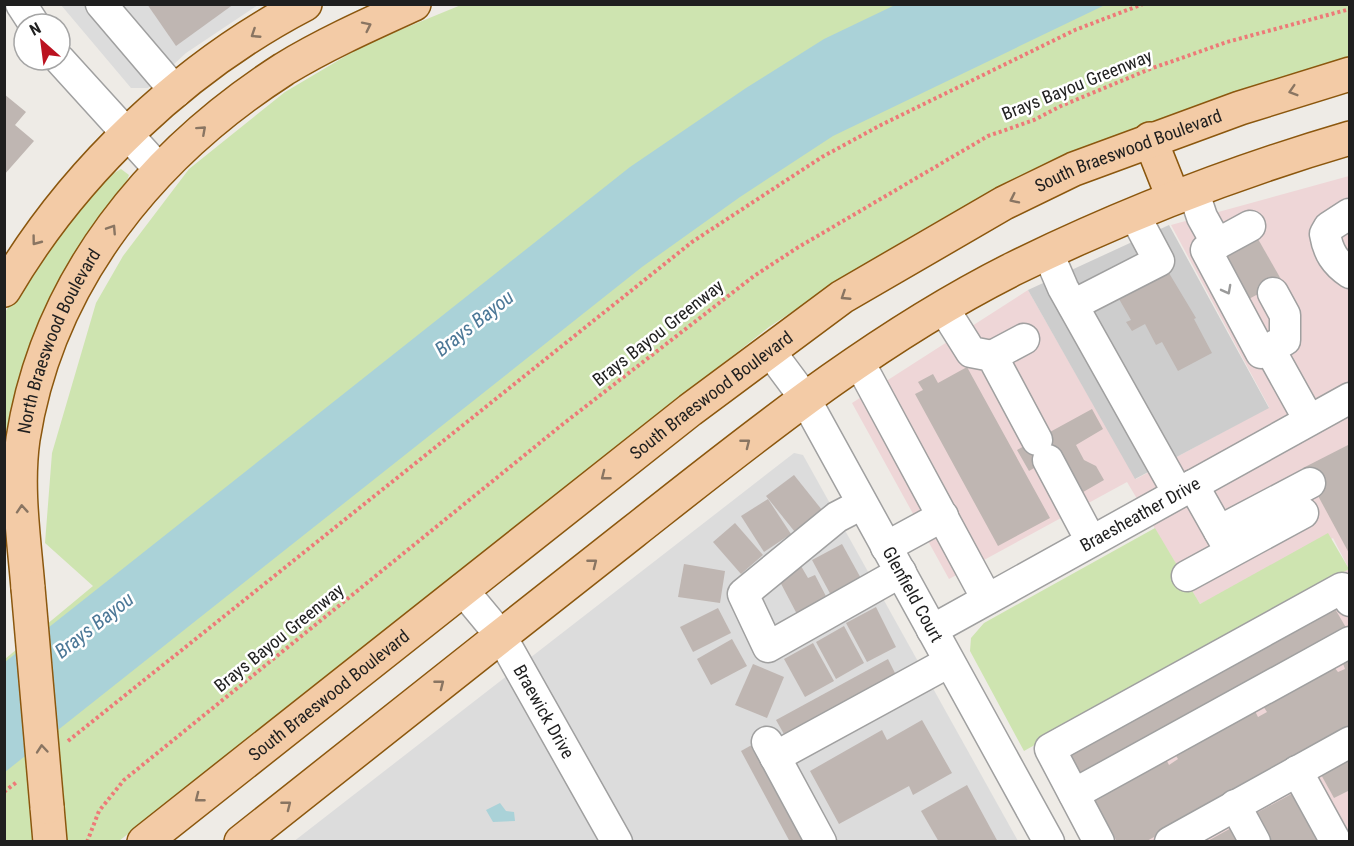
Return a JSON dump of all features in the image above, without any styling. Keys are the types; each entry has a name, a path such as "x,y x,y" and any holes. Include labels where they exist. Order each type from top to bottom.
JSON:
{"main road":[{"path":"4,290 22,259 56,215 127,132 222,55 305,4"},
{"name":"North Braeswood Boulevard","path":"50,842 28,588 15,555 23,439 39,374 56,326 75,285 128,205 159,169 219,115 286,68 414,4"},
{"name":"South Braeswood Boulevard","path":"144,842 462,589 769,350 842,297 995,208 1074,169 1150,139 1240,108 1350,75"},
{"path":"241,842 804,397 859,362 1013,269 1048,253 1183,193 1273,161 1350,138"},
{"path":"1150,139 1183,193"}],"street":[{"path":"100,4 176,92"},
{"path":"71,72 159,169"},
{"path":"1183,193 1202,217 1217,243"},
{"path":"1073,306 1159,261 1134,214"},
{"path":"1349,214 1344,224 1350,242"},
{"path":"1349,214 1329,227 1324,234 1332,257 1338,266 1350,273"},
{"path":"1250,226 1206,250 1261,353 1285,340 1285,315 1274,293"},
{"path":"1048,253 1073,306 1186,489 1225,542"},
{"path":"944,309 971,352 992,356 1024,339"},
{"path":"1269,348 1309,420"},
{"name":"Glenfield Court","path":"769,350 804,397 1049,842"},
{"path":"992,356 1091,541"},
{"path":"859,362 987,599"},
{"name":"Braesheather Drive","path":"932,630 1350,398"},
{"path":"1187,576 1225,542 1310,483"},
{"path":"862,504 837,517 743,594 768,647 901,572"},
{"path":"1225,542 1303,513"},
{"path":"886,547 943,516"},
{"path":"1099,842 1050,749 1342,588 1350,601"},
{"name":"Braewick Drive","path":"462,589 501,636 618,842"},
{"path":"1074,794 1350,642"},
{"path":"822,842 771,749 950,662"},
{"path":"1173,841 1350,742"},
{"path":"1297,771 1336,842"},
{"path":"1235,805 1255,842"}],"path":[{"path":"68,742 654,271 740,210 822,157 881,125 1075,30 1143,4"},
{"name":"Brays Bayou Greenway","path":"87,842 99,811 124,780 563,424 754,276 797,248 988,136 1034,120 1061,106 1150,69 1227,42 1350,9"},
{"path":"4,792 22,778"}],"shaded area":[{"path":"61,5 258,5 186,53 148,88 131,88 72,18 72,12 67,12"},
{"path":"1349,176 1349,569 1333,538 1200,604 1127,482 949,579 852,403 1028,290 1136,479 1269,407 1171,225"},
{"path":"1169,225 1269,408 1135,479 1028,290"},
{"path":"794,453 803,455 1018,841 293,842"},
{"path":"1349,569 1349,841 1091,841 1038,742"}],"green space":[{"path":"461,5 1349,5 1349,58 1251,87 1106,140 1012,182 916,233 769,327 119,841 5,842 5,659 93,586 45,543 52,453 96,303 123,256 189,169 285,92 366,44"},
{"path":"121,169 129,175 120,199 85,244 5,541 4,314 38,260 77,210 109,176"},
{"path":"1155,528 1200,604 1328,533 1349,569 1024,751 970,651 971,638 984,623"}],"water":[{"name":"Brays Bayou","path":"895,5 1105,5 833,136 740,197 642,267 5,772 5,662 630,167 746,88 824,39"},
{"path":"500,803 506,811 514,812 515,821 493,822 486,810"}],"building":[{"path":"147,4 234,4 176,46"},
{"path":"4,94 26,112 15,125 34,141 4,175"},
{"path":"1258,239 1282,281 1247,300 1223,258"},
{"path":"1166,268 1196,318 1194,319 1212,353 1178,371 1162,342 1156,345 1145,324 1132,331 1126,322 1131,320 1119,299"},
{"path":"967,367 1050,518 998,546 915,394 923,390 918,382 933,374 938,383"},
{"path":"1092,409 1103,429 1076,445 1084,460 1096,466 1104,480 1078,495 1056,455 1029,471 1017,450"},
{"path":"1350,444 1350,555 1303,468"},
{"path":"794,475 822,510 795,532 766,496"},
{"path":"768,499 791,534 764,552 741,516"},
{"path":"735,523 763,555 741,574 713,542"},
{"path":"842,544 863,582 833,599 812,560"},
{"path":"684,564 725,571 720,603 678,597"},
{"path":"801,566 808,578 815,575 829,602 799,618 778,578"},
{"path":"1331,602 1348,631 1083,779 1067,750"},
{"path":"876,607 896,647 867,662 846,623"},
{"path":"718,608 731,633 693,652 680,627"},
{"path":"844,626 864,663 836,679 816,642"},
{"path":"732,639 747,666 711,685 697,659"},
{"path":"813,643 834,681 805,697 784,659"},
{"path":"1350,658 1350,729 1145,842 1117,842 1094,799 1166,759 1169,765 1178,759 1175,754 1255,711 1258,717 1267,712 1263,706 1334,667 1338,672 1345,669 1342,661"},
{"path":"888,659 896,675 785,736 776,720"},
{"path":"753,664 784,677 767,718 735,705"},
{"path":"922,720 952,773 913,795 909,786 839,824 810,771 882,730 887,740"},
{"path":"757,742 809,842 790,842 741,751"},
{"path":"1350,755 1350,790 1334,798 1319,771"},
{"path":"967,785 998,842 939,842 921,811"},
{"path":"1295,792 1323,842 1267,842 1253,815"},
{"path":"1233,827 1241,842 1206,842"}]}
